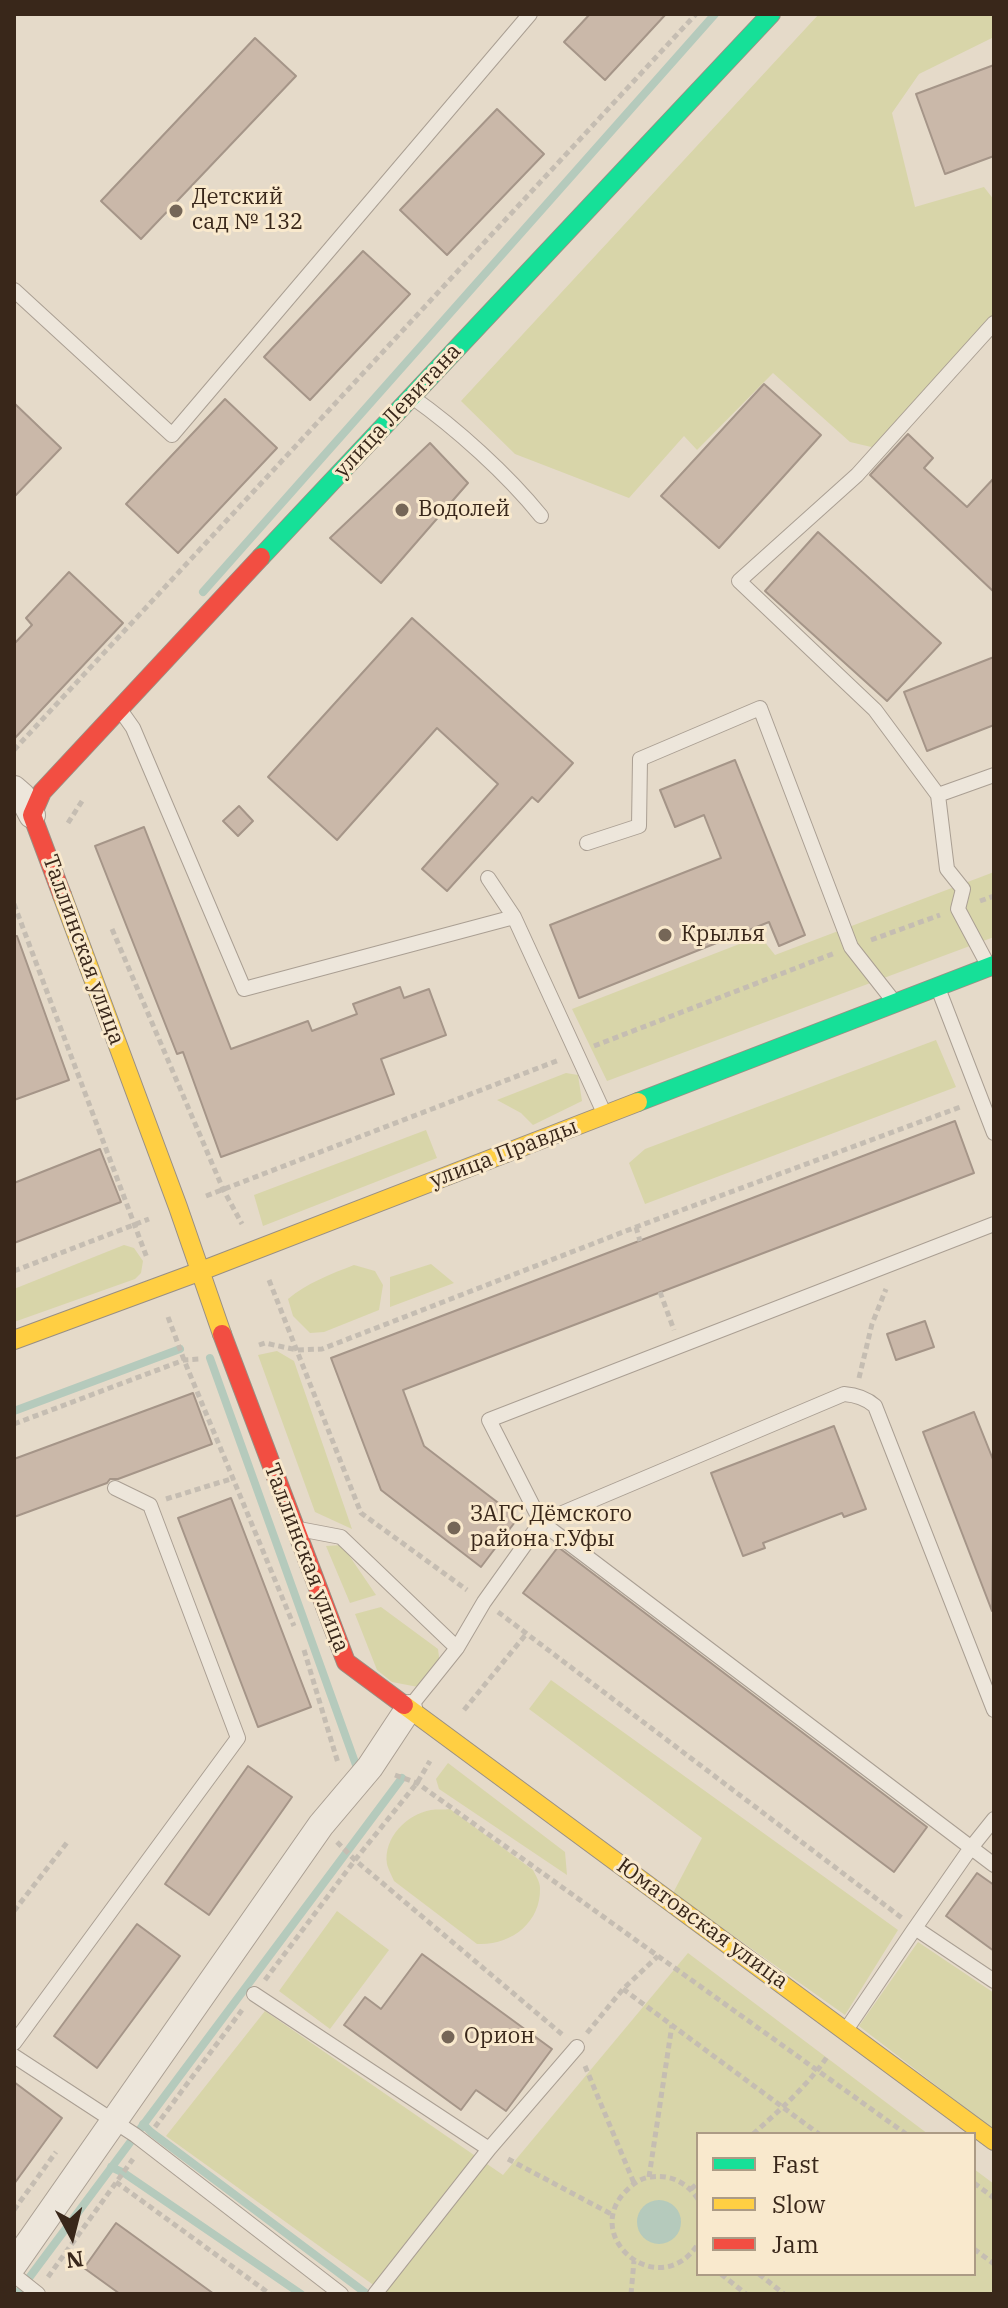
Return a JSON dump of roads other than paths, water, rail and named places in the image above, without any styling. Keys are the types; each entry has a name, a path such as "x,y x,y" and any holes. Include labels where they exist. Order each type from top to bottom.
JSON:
{"street":[{"name":"улица Левитана","path":"28,819 42,792 771,14"},
{"name":"Таллинская улица","path":"14,789 22,796 28,819 178,1207 229,1355 346,1662 409,1708"},
{"name":"улица Правды","path":"14,1340 992,966"},
{"name":"Юматовская улица","path":"409,1708 994,2141"},
{"path":"14,2264 321,1825 370,1767 409,1708"}],"lane":[{"path":"14,290 172,435 530,14"},
{"path":"992,966 958,909 963,889 947,869 938,795 875,710 739,581 857,475 994,323"},
{"path":"411,396 430,409 518,488 541,516"},
{"path":"120,708 133,728 244,989 514,917"},
{"path":"587,843 639,826 640,759 760,708 851,947 895,1003"},
{"path":"938,795 994,775"},
{"path":"488,878 514,917 605,1115"},
{"path":"937,987 994,1133"},
{"path":"994,1224 489,1420 541,1522 994,1865"},
{"path":"409,1708 457,1648 484,1602 541,1522 844,1394 856,1395 875,1406 994,1710"},
{"path":"14,2043 238,1738 150,1505 115,1488"},
{"path":"295,1528 341,1537 457,1648"},
{"path":"846,2030 970,1849 994,1819"},
{"path":"915,1928 994,1981"},
{"path":"254,1994 489,2149"},
{"path":"375,2294 489,2149 577,2047"},
{"path":"14,2056 144,2143 341,2294"},
{"path":"14,2275 37,2293"}],"waterway":[{"path":"203,592 715,14"},
{"path":"14,1411 180,1349"},
{"path":"210,1358 356,1765"},
{"path":"17,2294 402,1778"},
{"path":"143,2124 367,2294"},
{"path":"111,2167 301,2294"}],"place":[{"name":"Детский сад № 132","path":"176,211"},
{"name":"Водолей","path":"402,510"},
{"name":"Крылья","path":"665,935"},
{"name":"ЗАГС Дёмского района г.Уфы","path":"454,1528"},
{"name":"Орион","path":"448,2037"}]}
